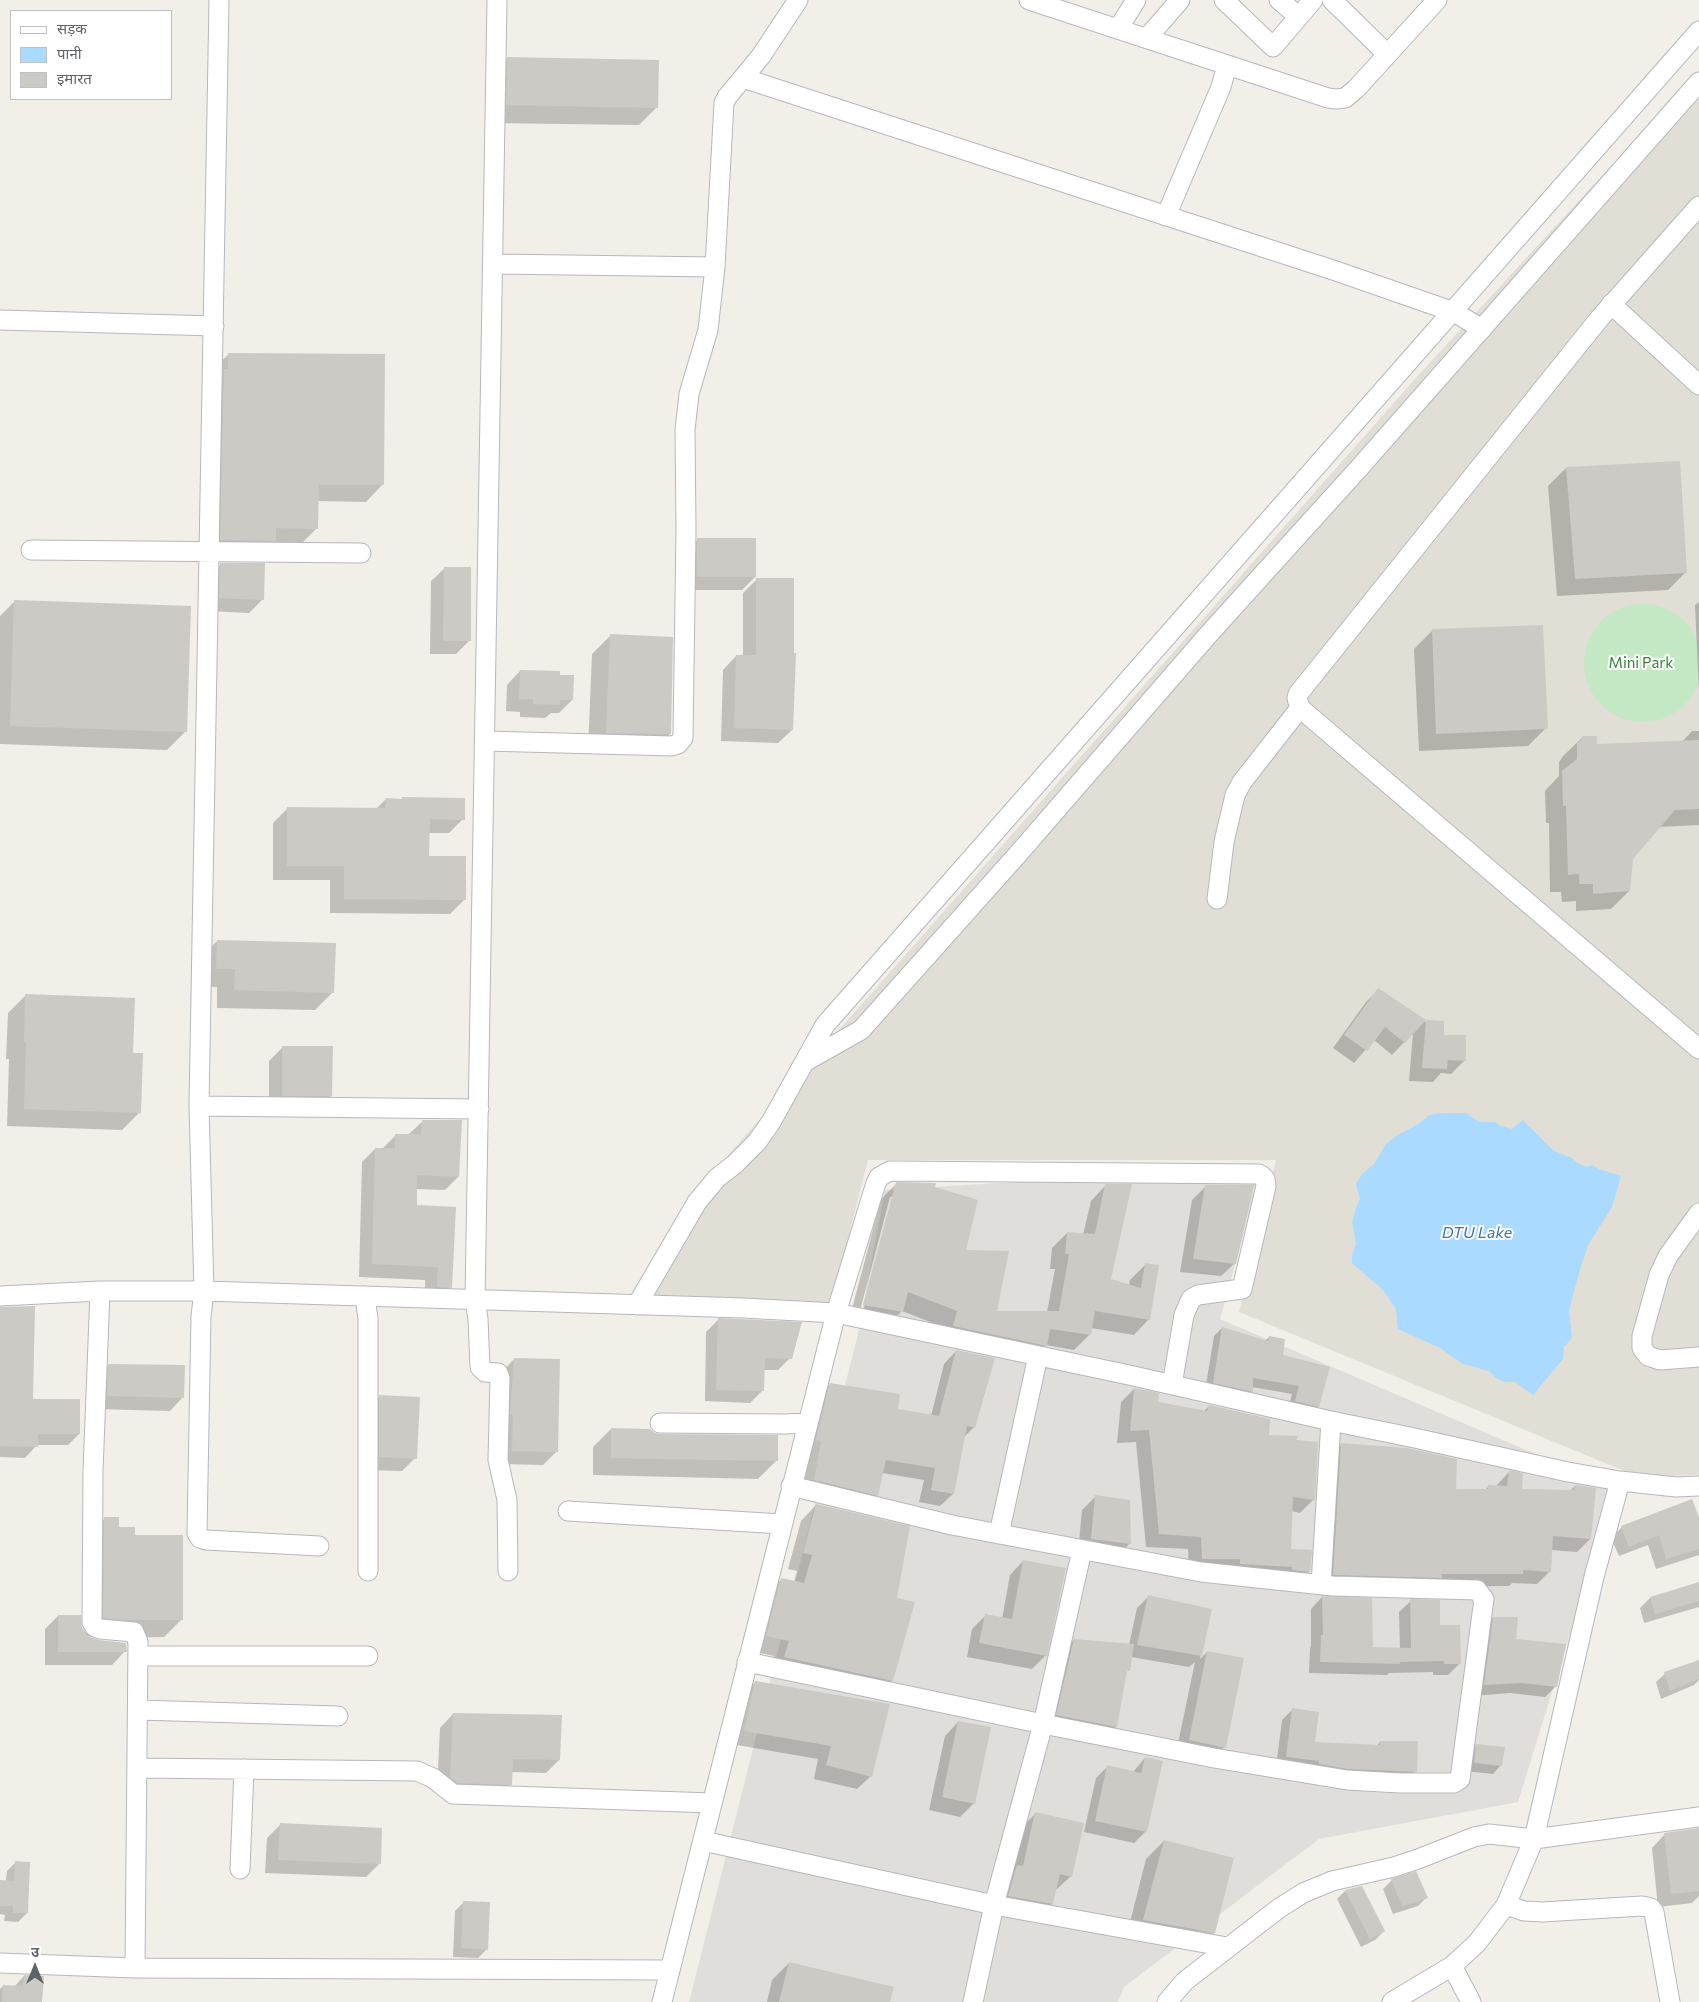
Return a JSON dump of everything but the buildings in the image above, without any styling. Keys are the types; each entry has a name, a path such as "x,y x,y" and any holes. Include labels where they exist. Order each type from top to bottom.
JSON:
{"street":[{"path":"220,0 208,552 199,1106 204,1291 200,1316 197,1534 200,1538 206,1540 320,1546"},
{"path":"497,0 486,741 475,1300 478,1319 480,1367 485,1372 498,1373 500,1378 498,1460 508,1500 508,1571"},
{"path":"486,741 672,746 678,744 683,738 686,530 685,430 689,394 708,330 715,267 724,103 726,97 761,56 798,0"},
{"path":"1029,0 1328,98 1345,98 1356,89 1437,0"},
{"path":"1074,15 1086,0"},
{"path":"1118,28 1136,0"},
{"path":"1147,38 1180,0"},
{"path":"1224,0 1273,46"},
{"path":"1279,0 1298,16"},
{"path":"1270,79 1273,46 1313,0"},
{"path":"1332,0 1387,54"},
{"path":"637,1305 696,1202 717,1178 735,1164 757,1142 771,1122 825,1025 1401,368 1454,312 1699,31"},
{"path":"1166,216 1221,87 1228,65"},
{"path":"743,78 1336,271 1454,312 1482,329"},
{"path":"805,1061 860,1030 1018,854 1208,635 1482,329 1601,191 1699,82"},
{"path":"1699,206 1611,304 1298,694 1300,708 1699,1049"},
{"path":"494,264 715,267"},
{"path":"1611,304 1699,385"},
{"path":"0,320 214,326"},
{"path":"31,550 361,553"},
{"path":"1217,899 1224,842 1235,795 1242,782 1300,708"},
{"path":"199,1106 479,1109"},
{"path":"662,2002 836,1313 876,1183 884,1173 890,1171 1259,1174 1265,1179 1266,1186 1242,1289 1198,1295 1191,1298 1184,1315 1172,1385"},
{"path":"1699,1213 1668,1256 1659,1275 1642,1336 1642,1348 1648,1356 1660,1360 1699,1357"},
{"path":"100,1291 93,1471 92,1622 100,1630 134,1632 138,1642 139,1710 134,1968"},
{"path":"0,1296 100,1291 204,1291 836,1313 1568,1472 1620,1482 1676,1487 1699,1486"},
{"path":"364,1296 368,1319 368,1571"},
{"path":"999,1534 1038,1356"},
{"path":"1321,1585 1331,1421"},
{"path":"660,1423 808,1423"},
{"path":"1392,2002 1452,1966 1477,1943 1506,1905 1534,1839 1594,1576 1620,1482"},
{"path":"747,1662 1214,1758 1347,1780 1400,1783 1454,1783 1458,1782 1461,1776 1484,1598 1482,1593 1477,1590 1321,1585 1201,1572 952,1525 791,1486"},
{"path":"568,1511 782,1524"},
{"path":"973,2002 994,1905 1043,1724 1082,1550"},
{"path":"139,1656 368,1656"},
{"path":"139,1710 338,1716"},
{"path":"138,1768 417,1771 433,1778 453,1794 712,1802"},
{"path":"240,1869 244,1769"},
{"path":"1167,2002 1186,1981 1227,1947 1278,1909 1303,1893 1332,1881 1418,1860 1474,1837 1489,1834 1534,1839 1699,1817"},
{"path":"702,1841 994,1905 1227,1947"},
{"path":"1506,1905 1524,1911 1542,1912 1642,1906 1651,1908 1654,1912 1670,2002"},
{"path":"0,1963 134,1968 670,1970"},
{"path":"1452,1966 1470,2002"}],"shaded area":[{"path":"1699,70 1699,1475 1639,1477 1239,1312 1276,1160 868,1160 832,1302 637,1305 707,1179 1415,379"},
{"path":"1262,1167 1220,1319 1615,1488 1518,1802 1319,1839 1124,1987 1118,2002 689,2002 857,1338 885,1190"}],"green space":[{"name":"Mini Park","path":"1643,604 1666,608 1685,621 1698,640 1700,647 1700,679 1698,686 1685,705 1666,718 1643,722 1620,718 1601,705 1588,686 1584,663 1588,640 1601,621 1620,608"}],"water":[{"name":"DTU Lake","path":"1466,1113 1479,1122 1495,1122 1512,1129 1523,1120 1554,1151 1572,1158 1577,1163 1587,1167 1593,1165 1599,1169 1621,1176 1612,1207 1588,1245 1581,1266 1569,1310 1572,1338 1564,1347 1563,1359 1533,1395 1515,1382 1505,1382 1496,1378 1489,1371 1463,1364 1440,1348 1398,1329 1396,1309 1383,1290 1352,1263 1352,1255 1356,1244 1352,1222 1360,1199 1356,1184 1362,1174 1374,1164 1386,1144 1420,1123 1429,1115"}]}
